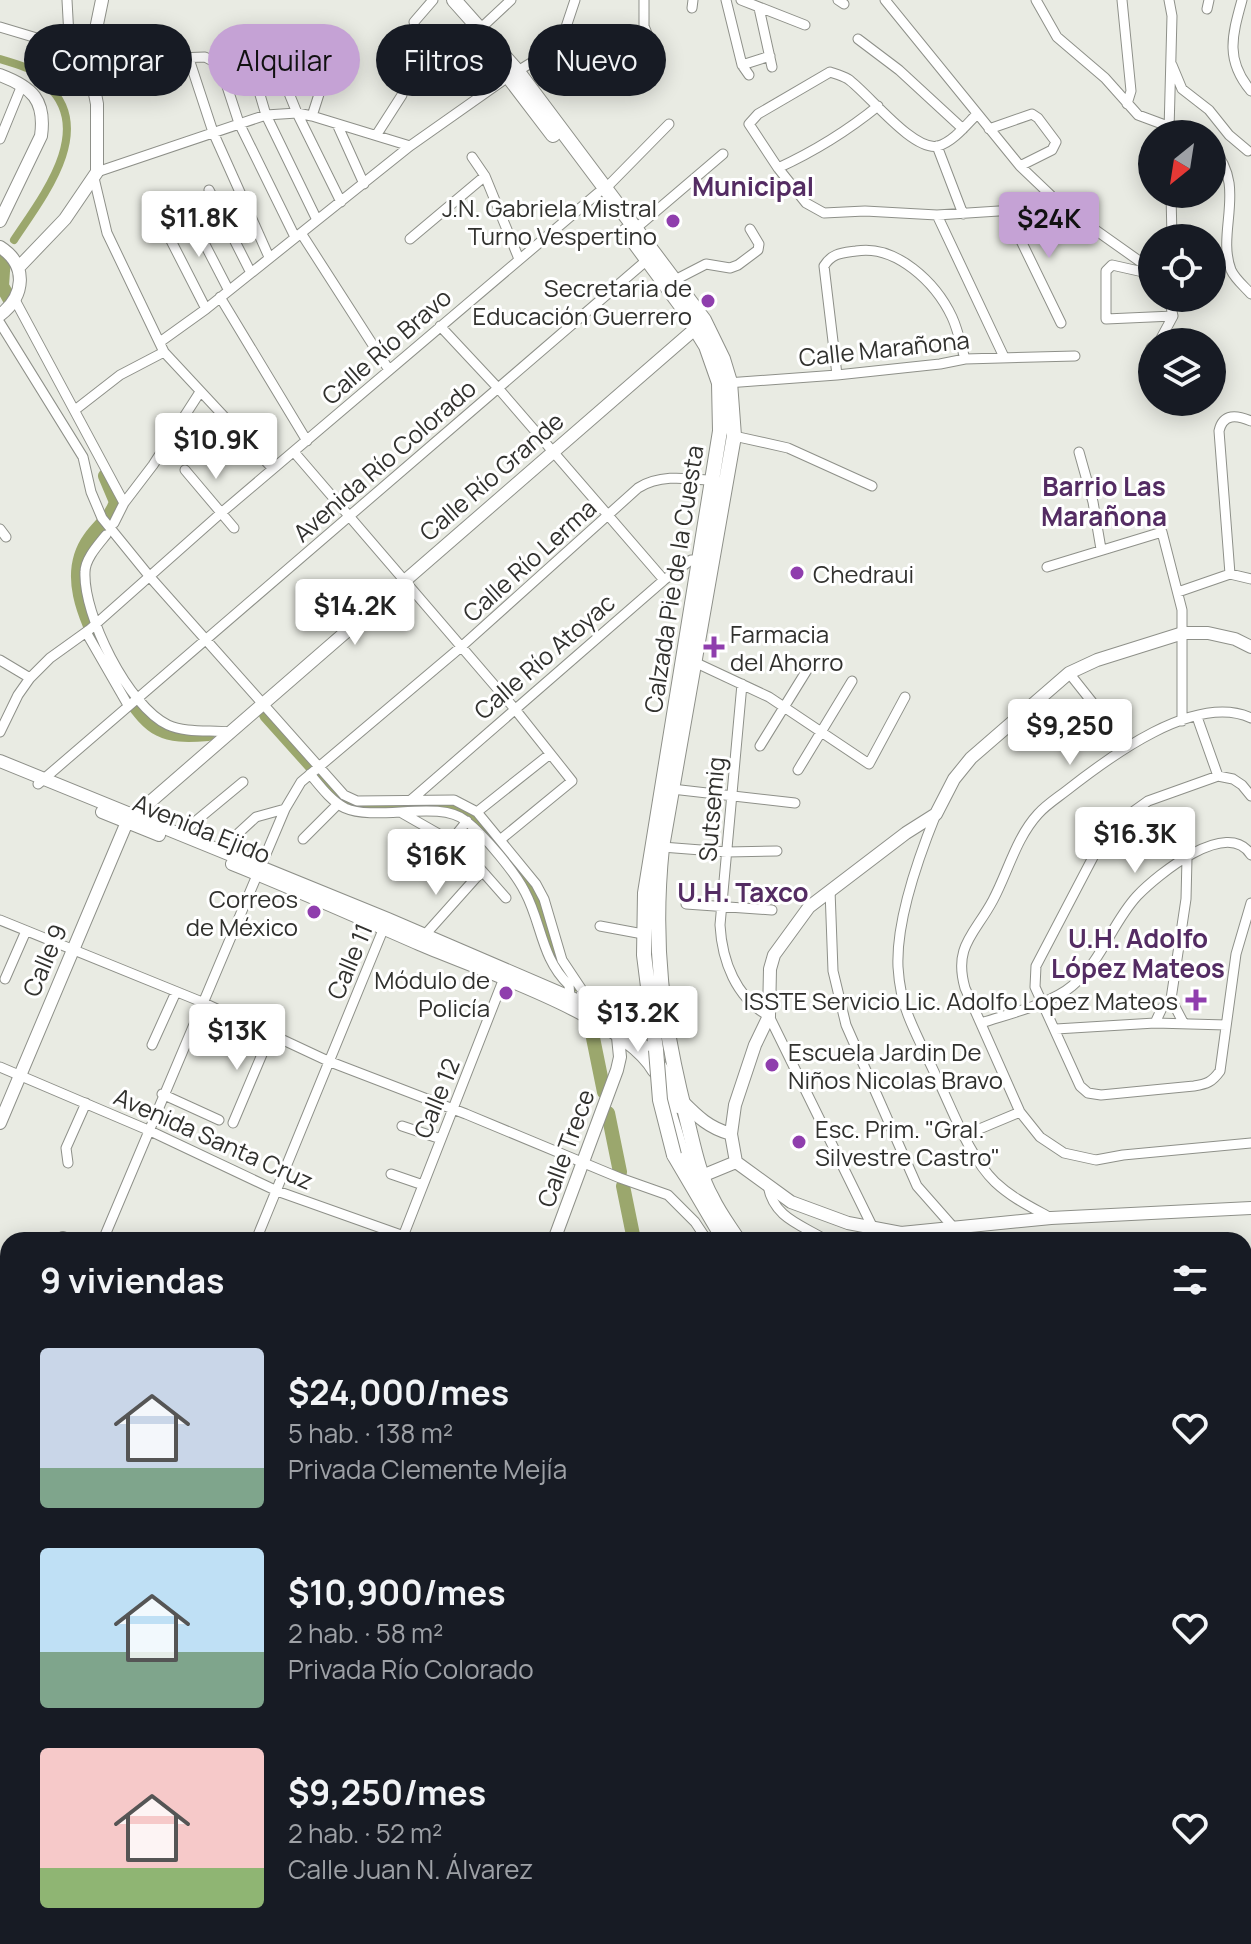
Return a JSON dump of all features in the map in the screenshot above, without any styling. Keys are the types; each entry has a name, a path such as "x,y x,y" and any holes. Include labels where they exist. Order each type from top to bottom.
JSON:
{"main road":[{"name":"Calzada Pie de la Cuesta","path":"441,0 466,22 513,74 675,280 716,340 734,436 720,482 705,561 648,874 643,934 657,1050 682,1100 702,1176 733,1232"},
{"name":"Calzada Pie de la Cuesta","path":"454,0 477,24"},
{"name":"Calzada Pie de la Cuesta","path":"602,190 696,328 724,383 720,482"},
{"name":"Calzada Pie de la Cuesta","path":"688,659 657,897 657,1050 660,1100 674,1155 719,1232"}],"street":[{"path":"67,0 68,24"},
{"path":"97,24 102,0"},
{"path":"414,22 433,0"},
{"path":"485,24 511,0"},
{"path":"566,24 575,0"},
{"path":"644,0 644,24"},
{"path":"726,0 742,65 749,75"},
{"path":"741,0 805,25"},
{"path":"885,0 1020,166 1063,207 1138,262"},
{"path":"1036,0 1057,37 1105,78 1138,115 1148,120"},
{"path":"1122,0 1131,91 1127,104"},
{"path":"1169,0 1172,16 1169,120"},
{"path":"1242,0 1232,51 1239,75 1251,91"},
{"path":"759,8 772,67"},
{"path":"0,27 24,34"},
{"path":"858,39 899,70 963,129"},
{"path":"742,65 770,56"},
{"path":"192,59 205,57 220,65 239,123 298,235 389,370"},
{"path":"1170,60 1182,89 1209,110 1229,135 1248,151"},
{"path":"75,410 162,347 250,271 410,146 528,65"},
{"path":"192,68 213,132 269,257"},
{"path":"977,114 963,129 937,146 919,142 846,78 830,72 758,114 749,124 806,203 824,213 865,211 937,215 1063,207"},
{"path":"0,75 22,85 36,98 41,110 41,136 0,220"},
{"path":"0,139 22,85"},
{"path":"95,96 96,175 107,233 162,347 273,469"},
{"path":"260,96 266,115 317,220"},
{"path":"290,96 341,202"},
{"path":"312,116 318,96"},
{"path":"377,134 401,96"},
{"path":"778,168 816,151 845,133 878,106"},
{"path":"19,267 65,219 96,175 239,123 266,115 297,113 410,146"},
{"path":"989,129 1032,114 1053,136 1056,142 1052,150 1020,166"},
{"path":"337,124 364,184"},
{"name":"Calle Río Bravo","path":"0,732 18,695 50,658 92,627 221,513 602,190 669,124"},
{"path":"937,146 963,214"},
{"path":"635,229 723,154"},
{"path":"472,157 485,176 519,259"},
{"path":"1226,168 1230,183 1228,260 1232,273 1251,294"},
{"path":"410,239 485,176"},
{"path":"209,190 250,271"},
{"path":"185,206 228,289"},
{"path":"1007,212 1061,323"},
{"path":"937,215 1004,357"},
{"path":"162,223 206,309"},
{"path":"675,280 706,264 730,268 738,265 758,250 759,244 750,229"},
{"path":"0,247 10,254 19,267 21,284 15,300 0,315"},
{"path":"837,375 824,266 834,255 871,248 895,257 927,284 952,318 965,359"},
{"name":"Avenida Río Colorado","path":"40,782 647,260"},
{"path":"1138,270 1112,265 1106,271 1106,319 1173,316"},
{"path":"220,297 307,441"},
{"path":"15,300 124,503"},
{"path":"1165,328 1173,316 1172,312"},
{"path":"0,323 83,457 91,492 109,528 262,703 338,804 353,811 448,813 467,821 509,868 525,892 548,957 556,972 569,985 576,1003"},
{"path":"440,326 498,388 664,580"},
{"name":"Calle Río Grande","path":"130,819 696,328"},
{"name":"Calle Marañona","path":"724,383 837,375 965,359 1052,354 1075,356"},
{"path":"200,392 153,465 124,503 86,567 88,603 92,627 132,701 175,728 229,732"},
{"path":"1230,574 1219,431 1227,417 1239,416 1251,421"},
{"path":"734,436 788,448 872,486"},
{"path":"294,452 514,708 572,781 500,840"},
{"path":"1079,452 1093,502 1101,549"},
{"path":"185,470 234,528"},
{"name":"Calle Río Lerma","path":"106,1232 162,1094 295,791 314,770 461,647 638,488 662,477 720,482"},
{"path":"1047,567 1162,532 1182,610 1182,721"},
{"name":"Calle Río Atoyac","path":"411,800 682,565 691,560 705,561"},
{"path":"1178,592 1230,574 1251,579"},
{"path":"1051,1218 1015,1199 993,1180 965,1135 908,1015 898,966 909,892 919,856 954,779 971,758 1069,673 1097,660 1183,633 1208,633 1235,639 1251,647"},
{"path":"688,659 769,697 869,764 905,697"},
{"path":"0,660 30,678"},
{"path":"760,746 807,670"},
{"path":"1069,673 1127,746"},
{"path":"798,770 852,681"},
{"name":"Sutsemig","path":"742,684 721,948 744,995 769,1016"},
{"path":"1251,718 1226,711 1182,721 1127,746 1039,813 1025,831 992,902 966,942 961,974 1020,1112 1040,1137 1064,1153 1096,1160 1251,1143"},
{"path":"1197,717 1218,776"},
{"path":"477,812 550,754"},
{"name":"Avenida Ejido","path":"0,763 576,1003 651,1051 669,1080 695,1165 702,1176"},
{"path":"314,770 351,799 454,800 477,812 536,884 544,899 562,960 582,990 576,1003"},
{"path":"1251,796 1233,779 1218,776 1148,801 1102,840 1036,966 1035,987 1080,1086 1088,1093 1101,1095 1208,1084 1220,1071 1236,954 1251,903"},
{"path":"179,835 243,782"},
{"path":"672,789 795,803"},
{"path":"303,839 338,804"},
{"path":"219,851 256,817 285,809"},
{"path":"399,811 451,841 506,898"},
{"path":"895,1232 848,1223 802,1206 768,1186 736,1162 731,1134 735,1105 755,1045 769,1016 770,969 774,955 809,907 936,814"},
{"name":"Avenida Ejido","path":"130,819 179,835 260,871"},
{"name":"Calle 9","path":"0,1123 130,819"},
{"path":"451,841 467,821"},
{"path":"981,1023 1069,988 1093,966 1135,898 1154,880 1187,858 1222,841 1238,842 1251,855"},
{"path":"662,847 727,852 777,851"},
{"path":"1184,1024 1171,999 1186,899 1187,858"},
{"path":"422,939 482,871"},
{"path":"830,890 833,971 846,1025 917,1186 954,1228"},
{"path":"686,904 772,910"},
{"path":"0,920 202,1002 328,1061 668,1195 702,1232"},
{"name":"Calle 11","path":"259,1232 386,924"},
{"path":"600,926 643,934"},
{"path":"5,979 26,931"},
{"name":"Calle 12","path":"404,1232 506,974"},
{"path":"152,1045 176,992"},
{"path":"1155,1023 1162,1008 1171,999"},
{"name":"Avenida Ejido","path":"576,1003 618,1037 657,1050 661,1084 689,1168 693,1191"},
{"path":"769,1016 873,1228"},
{"path":"1056,1029 1155,1023 1226,1025"},
{"path":"233,1123 271,1033"},
{"name":"Calle Trece","path":"557,1232 617,1070 620,1057 618,1037"},
{"name":"Calle Trece","path":"617,1070 657,1050"},
{"name":"Avenida Santa Cruz","path":"0,1067 148,1130 277,1191 386,1232"},
{"path":"162,1094 219,1120"},
{"path":"682,1100 703,1122 731,1134"},
{"path":"68,1163 66,1148 86,1103"},
{"path":"965,1135 1020,1112"},
{"path":"402,1126 441,1139"},
{"path":"702,1176 736,1162"},
{"path":"391,1174 423,1185"},
{"path":"768,1186 771,1203 813,1232"},
{"path":"912,1232 1051,1218 1251,1208"}],"waterway":[{"path":"0,59 37,75 61,104 67,123 59,164 14,240"},
{"path":"4,256 2,286 10,300"},
{"path":"105,476 116,502 82,553 78,584 86,616 107,662"},
{"path":"126,694 143,716 160,729 179,735 208,734"},
{"path":"266,715 343,801 356,805 450,807 468,813 538,899 553,951 573,985"},
{"path":"591,1028 604,1092"},
{"path":"608,1113 620,1172"},
{"path":"623,1186 632,1232"}],"place":[{"name":"J.N. Gabriela Mistral Turno Vespertino","path":"673,221"},
{"name":"Secretaria de Educación Guerrero","path":"708,301"},
{"name":"Chedraui","path":"797,573"},
{"name":"Farmacia del Ahorro","path":"714,647"},
{"name":"Correos de México","path":"314,912"},
{"name":"Módulo de Policía","path":"506,993"},
{"name":"ISSTE Servicio Lic. Adolfo Lopez Mateos","path":"1196,1000"},
{"name":"Escuela Jardin De Niños Nicolas Bravo","path":"772,1065"},
{"name":"Esc. Prim. \"Gral. Silvestre Castro\"","path":"799,1142"}],"district":[{"name":"Municipal","path":"753,186"},
{"name":"Barrio Las Marañona","path":"1104,501"},
{"name":"U.H. Taxco","path":"743,892"},
{"name":"U.H. Adolfo López Mateos","path":"1138,953"}]}
